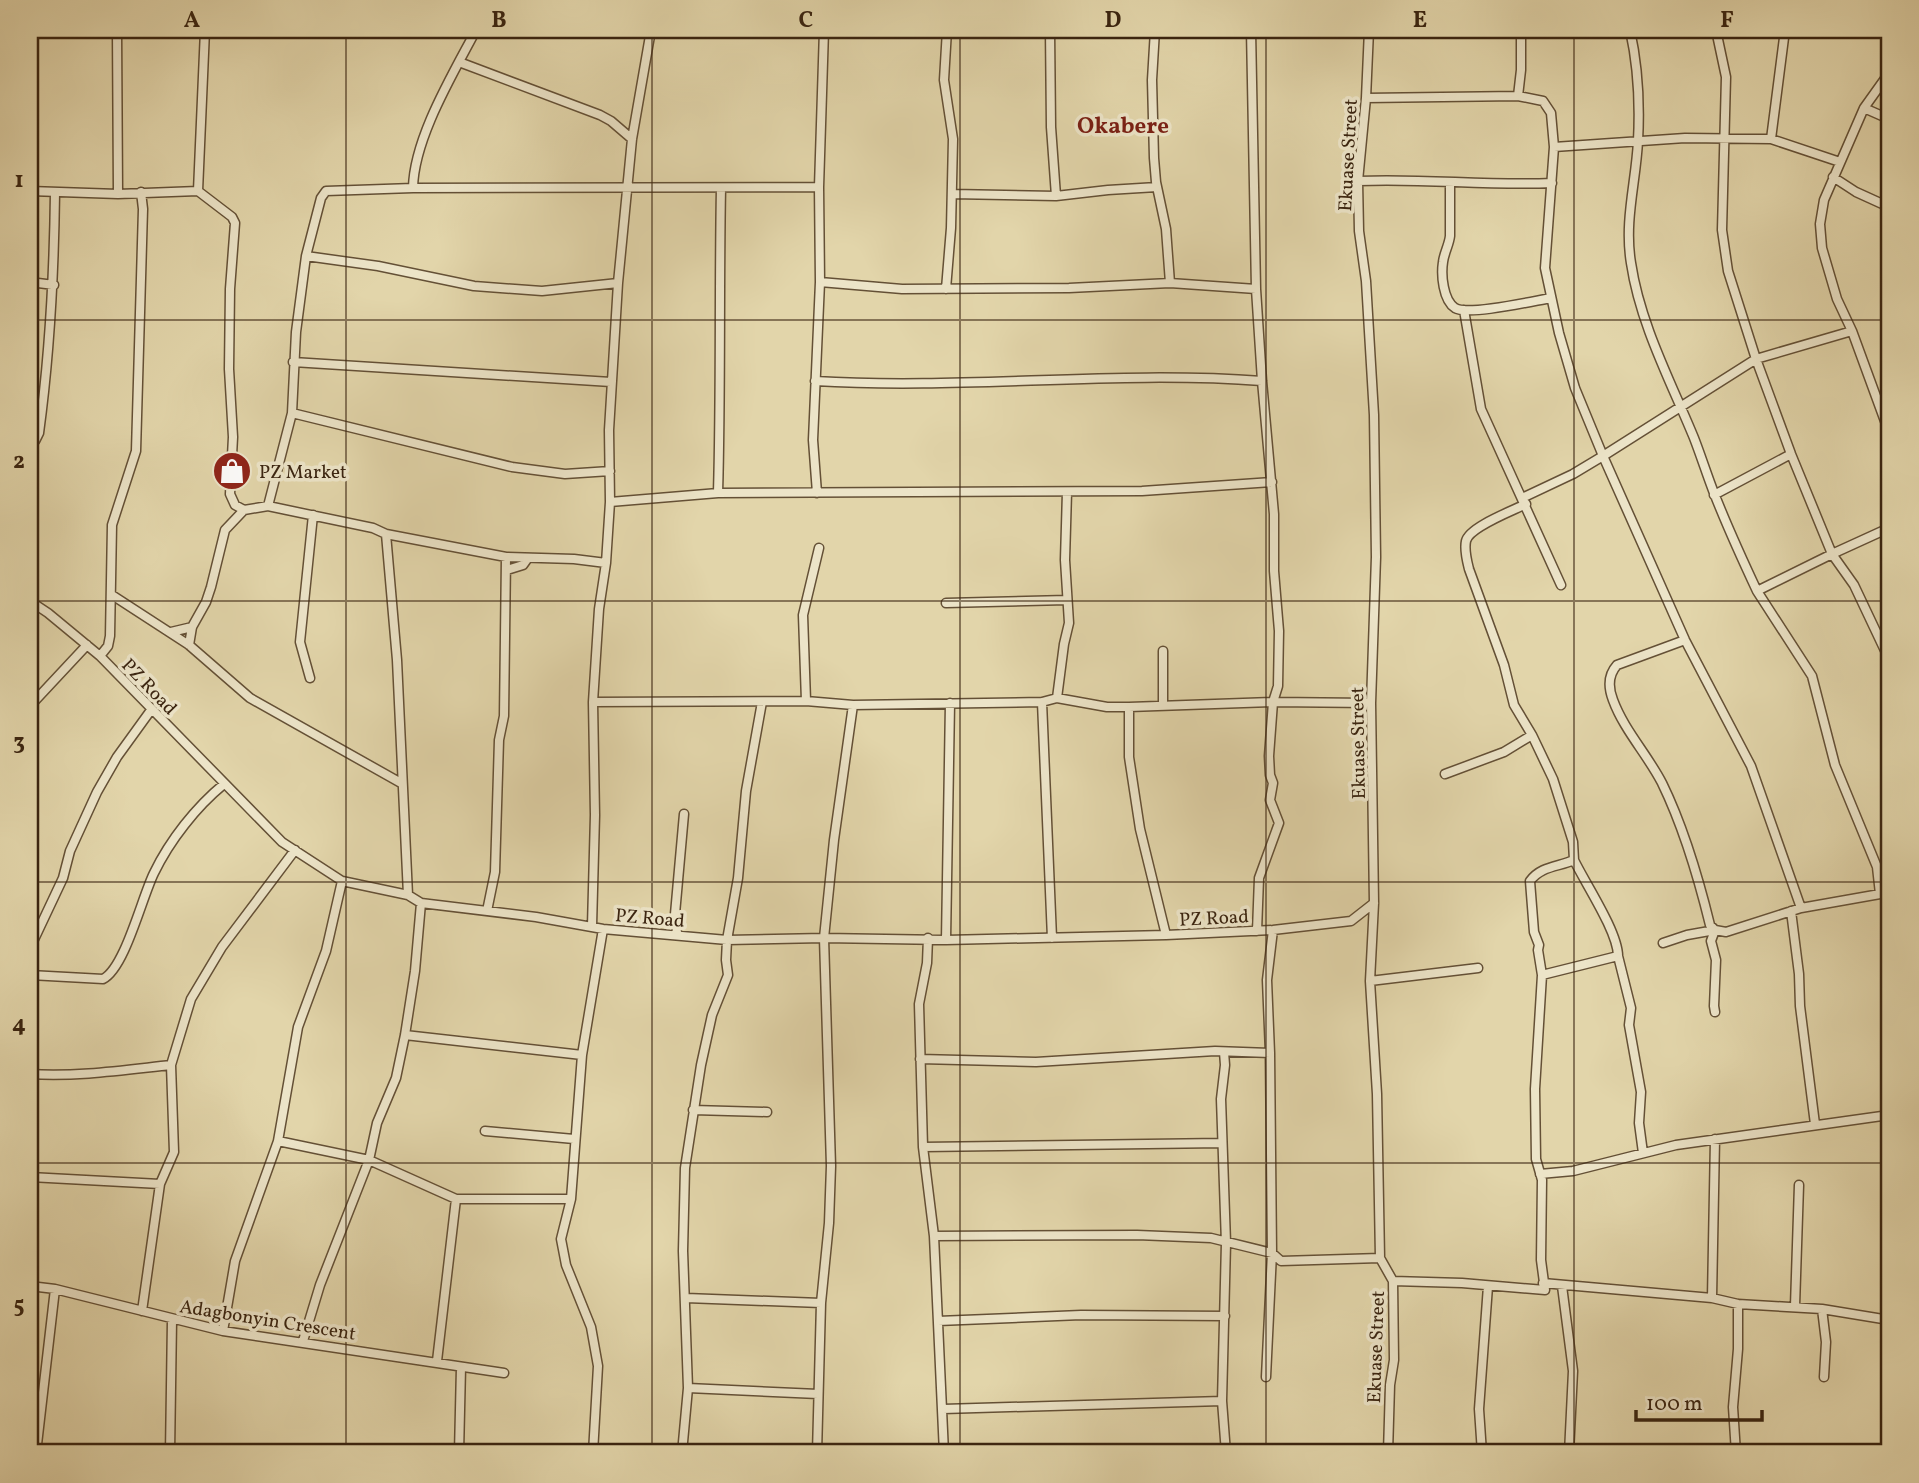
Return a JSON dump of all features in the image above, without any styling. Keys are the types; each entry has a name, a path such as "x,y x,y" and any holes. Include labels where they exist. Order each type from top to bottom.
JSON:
{"street":[{"path":"117,30 118,194"},
{"path":"198,191 205,30"},
{"path":"413,188 413,173 426,133 475,30"},
{"path":"817,492 813,440 820,282 819,187 824,30"},
{"path":"946,289 953,139 944,80 947,30"},
{"path":"1050,30 1051,127 1056,196"},
{"path":"1155,30 1152,80 1157,187 1166,229 1170,283"},
{"path":"1251,30 1256,289 1275,514 1274,571 1279,631 1278,686 1273,702 1269,756 1273,783 1270,800 1279,823 1259,878 1257,931"},
{"name":"Ekuase Street","path":"1369,30 1358,181 1359,231 1366,281 1374,415 1376,557 1371,703 1374,903 1370,981 1377,1094 1380,1258 1393,1281 1394,1360 1390,1385 1388,1453"},
{"path":"1518,96 1521,30"},
{"path":"1630,30 1637,61 1639,142 1630,201 1630,263 1644,316 1714,495 1757,591 1812,676 1835,765 1877,867 1884,895 1801,908 1726,932 1715,930 1663,943"},
{"path":"1716,30 1726,77 1722,230 1728,271 1756,359 1832,554 1854,585 1889,659"},
{"path":"1771,139 1785,30"},
{"path":"592,926 595,815 593,702 610,502 611,382 626,188 648,31"},
{"path":"459,62 600,115 632,139"},
{"path":"1889,73 1864,107 1824,200 1820,224 1822,248 1837,299 1852,331 1889,432"},
{"path":"1366,97 1518,96 1544,101 1551,113 1554,147 1550,223 1545,257 1551,298 1575,388 1685,640 1751,766 1801,908"},
{"path":"1864,107 1889,118"},
{"path":"1554,147 1685,138 1771,139 1840,162"},
{"path":"1833,177 1889,207"},
{"path":"1358,181 1404,179 1510,185 1552,183"},
{"path":"1450,182 1450,240 1443,263 1445,292 1455,308 1492,308 1551,298"},
{"path":"268,506 292,413 293,362 306,256 321,198 326,191 413,188 819,187"},
{"path":"952,194 1056,196 1157,187"},
{"path":"718,493 721,419 718,332 721,188"},
{"path":"30,191 118,194 198,191 226,211 235,223 229,337 233,437 230,494 235,506 244,510 268,506 373,528 386,534 506,556 606,563"},
{"path":"30,442 35,441 39,433 48,366 54,285 55,192"},
{"path":"100,656 108,646 110,636 112,525 136,451 142,316 141,192"},
{"path":"306,256 487,287 542,291 618,284"},
{"path":"30,282 54,285"},
{"path":"820,282 871,288 1069,288 1170,283 1256,289"},
{"path":"1464,310 1480,409 1561,585"},
{"path":"1643,1153 1639,1123 1641,1091 1629,1025 1631,1008 1618,949 1574,860 1573,842 1553,779 1514,705 1504,665 1469,569 1466,541 1472,532 1603,456 1756,359 1852,331"},
{"path":"293,362 611,382"},
{"path":"815,381 881,385 1144,379 1262,381"},
{"path":"292,413 512,467 565,474 610,471"},
{"path":"1714,495 1791,454"},
{"path":"610,502 718,493 1142,491 1272,482"},
{"path":"1058,698 1069,623 1066,492"},
{"path":"189,645 192,627 206,602 225,530 244,510"},
{"path":"310,678 300,642 313,515"},
{"path":"1757,591 1889,528"},
{"path":"386,534 397,660 408,895"},
{"path":"806,701 803,615 819,548"},
{"path":"487,911 495,872 499,740 504,716 506,556"},
{"path":"507,570 523,565 528,558"},
{"path":"112,595 189,645 250,698 401,783"},
{"path":"946,603 1067,600"},
{"name":"PZ Road","path":"30,601 100,656 282,842 342,881 408,895 421,903 603,929 727,940 946,940 1257,931 1351,921 1374,903"},
{"path":"171,632 192,627"},
{"path":"1685,640 1617,665 1609,679 1610,690 1621,717 1647,758 1672,806 1698,875 1710,925 1715,930"},
{"path":"30,706 87,645"},
{"path":"1163,651 1163,705"},
{"path":"593,702 806,701 853,705 1042,702 1058,698 1107,707 1273,702 1371,703"},
{"path":"682,1453 688,1388 683,1251 685,1182 693,1110 712,1015 728,975 727,940 738,878 746,791 762,702"},
{"path":"1042,702 1052,938"},
{"path":"946,940 950,703"},
{"path":"817,1453 821,1303 829,1223 831,1166 824,938 834,840 853,705"},
{"path":"1129,707 1129,757 1140,829 1167,935"},
{"path":"30,948 63,878 70,851 97,792 117,757 151,710"},
{"path":"1445,774 1504,752 1532,735"},
{"path":"30,975 103,979 110,976 130,937 153,873 205,799 224,784"},
{"path":"677,934 676,904 684,814"},
{"path":"142,1311 160,1184 174,1152 171,1065 191,999 222,947 295,850"},
{"path":"1393,1281 1488,1286 1538,1292 1545,1290 1540,1174 1536,1159 1535,1089 1542,975 1539,946 1534,932 1530,881 1535,874 1549,866 1574,860"},
{"path":"223,1331 235,1261 278,1141 298,1027 326,951 342,881"},
{"path":"303,1341 320,1285 369,1160 377,1123 396,1078 415,971 421,903"},
{"path":"1791,911 1799,974 1801,1019 1815,1124"},
{"path":"593,1453 598,1366 591,1327 566,1265 561,1239 571,1199 582,1055 603,929"},
{"path":"1266,1377 1272,1253 1267,980 1273,930"},
{"path":"1715,930 1711,941 1716,960 1715,1012"},
{"path":"928,939 919,1004 920,1059 923,1147 934,1236 944,1453"},
{"path":"1542,975 1618,956"},
{"path":"1370,981 1478,968"},
{"path":"405,1035 582,1055"},
{"path":"920,1059 1036,1062 1224,1052 1270,1053"},
{"path":"1224,1052 1221,1099 1226,1243 1222,1401 1226,1453"},
{"path":"30,1074 97,1074 171,1065"},
{"path":"693,1110 767,1112"},
{"path":"1540,1174 1573,1171 1676,1145 1889,1115"},
{"path":"485,1130 574,1139"},
{"path":"1712,1298 1715,1139"},
{"path":"278,1141 369,1160 456,1199 571,1199"},
{"path":"923,1147 1222,1143"},
{"path":"30,1177 160,1184"},
{"path":"1795,1306 1799,1185"},
{"path":"437,1361 456,1199"},
{"path":"934,1236 1137,1235 1211,1238 1272,1253 1281,1261 1380,1258"},
{"path":"1543,1283 1712,1298 1738,1304 1795,1306 1889,1320"},
{"name":"Adagbonyin Crescent","path":"30,1286 55,1289 223,1331 504,1373"},
{"path":"1482,1453 1479,1409 1488,1286"},
{"path":"1562,1286 1573,1371 1569,1453"},
{"path":"33,1453 55,1289"},
{"path":"686,1298 821,1303"},
{"path":"1736,1453 1733,1407 1738,1349 1738,1304"},
{"path":"1822,1309 1826,1342 1824,1377"},
{"path":"938,1321 1081,1315 1225,1316"},
{"path":"170,1453 172,1320"},
{"path":"459,1453 461,1367"},
{"path":"688,1388 818,1394"},
{"path":"943,1409 1222,1401"}],"place":[{"name":"PZ Market","path":"232,471"}],"district":[{"name":"Okabere","path":"1123,125"}]}
